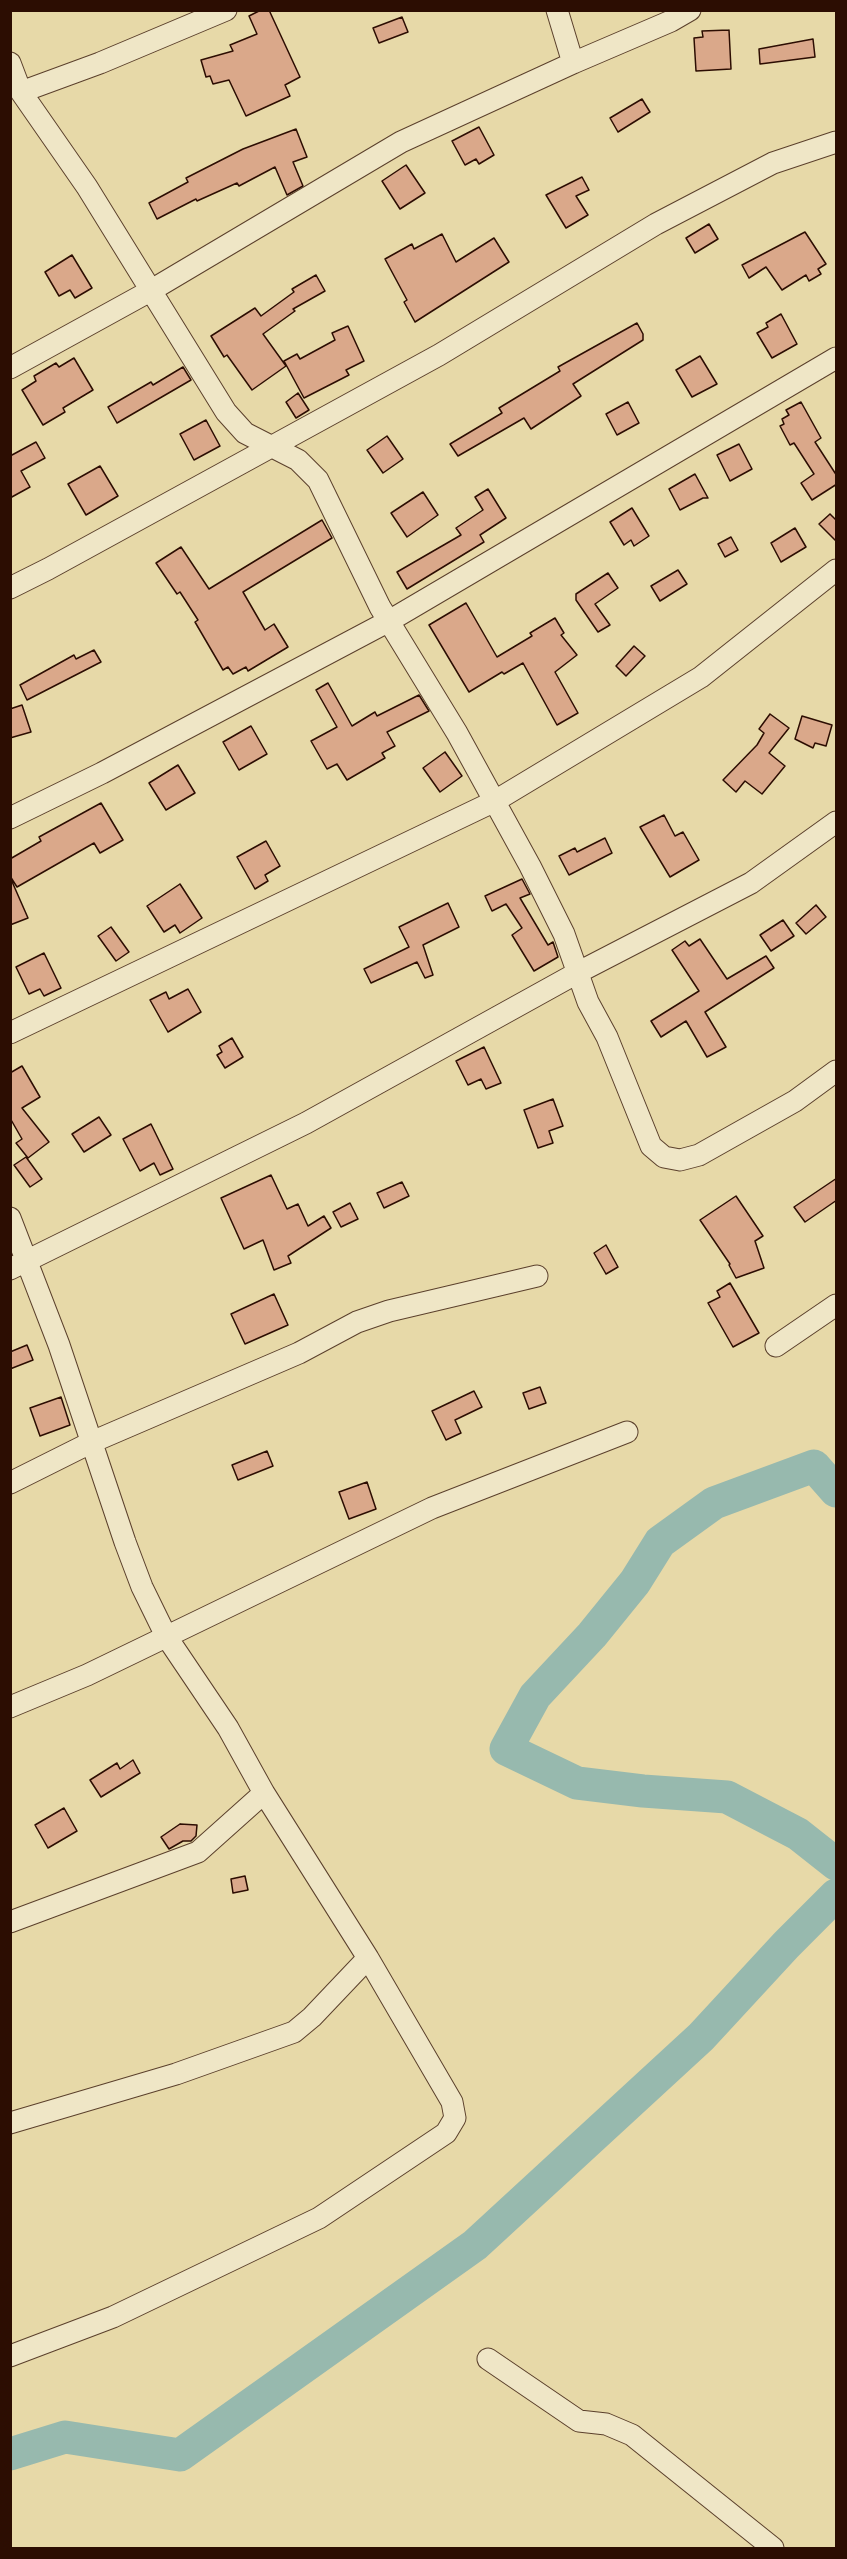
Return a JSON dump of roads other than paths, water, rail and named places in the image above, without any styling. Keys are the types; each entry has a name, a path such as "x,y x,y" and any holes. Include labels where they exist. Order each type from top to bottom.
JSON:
{"street":[{"path":"21,93 100,63 226,10"},
{"path":"557,10 573,63"},
{"path":"10,368 150,291 401,142 671,21 690,10"},
{"path":"10,63 21,93 87,187 226,412 245,433 298,460 318,480 388,621 457,733 564,934 577,973 651,1146 664,1157 680,1160 699,1155 795,1101 837,1071"},
{"path":"10,588 439,355 656,224 773,163 837,142"},
{"path":"10,818 388,621 837,358"},
{"path":"10,1033 495,801 701,677 837,570"},
{"path":"19,1265 306,1123 577,973 751,883 837,822"},
{"path":"10,1218 19,1265 92,1442 142,1587 166,1636 228,1728 264,1793 368,1958 452,2102 455,2118 446,2133 319,2218 113,2317 10,2356"},
{"path":"10,1483 92,1442 299,1353 357,1322 388,1311 537,1276"},
{"path":"776,1346 837,1305"},
{"path":"10,1707 87,1675 327,1561 432,1508 627,1432"},
{"path":"10,1922 198,1852 264,1793"},
{"path":"10,2123 176,2074 294,2032 312,2017 368,1958"},
{"path":"488,2359 579,2421 606,2424 632,2435 773,2548"}],"waterway":[{"path":"836,1491 814,1466 714,1503 660,1542 635,1582 592,1635 535,1696 506,1749 577,1783 643,1791 727,1797 798,1834 836,1864"},
{"path":"10,2454 65,2437 180,2455 475,2245 701,2037 836,1895"}]}
